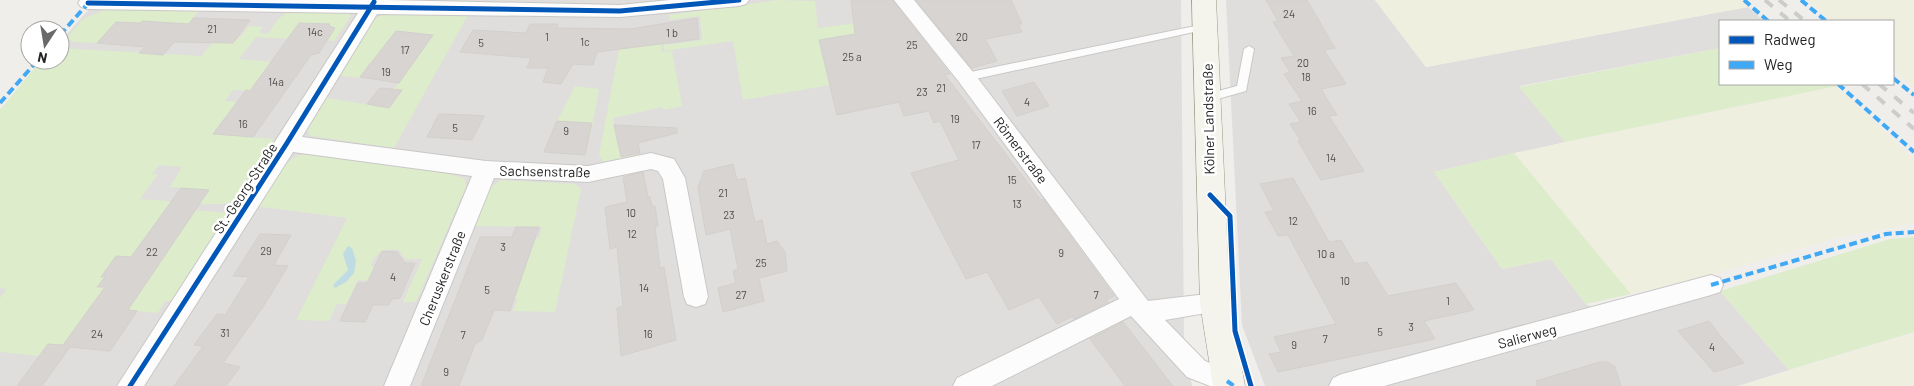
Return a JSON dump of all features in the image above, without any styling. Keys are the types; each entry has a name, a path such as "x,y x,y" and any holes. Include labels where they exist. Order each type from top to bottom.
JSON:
{"main road":[{"name":"Kölner Landstraße","path":"1204,0 1215,303 1228,383"}],"street":[{"path":"88,3 373,4 620,11 739,0"},
{"name":"Römerstraße","path":"904,0 966,77 1139,307 1196,368 1228,383"},
{"name":"St.-Georg-Straße","path":"130,386 287,144 373,4"},
{"name":"Sachsenstraße","path":"287,144 486,169 588,174 651,161 666,165 674,178 696,297"},
{"name":"Cheruskerstraße","path":"397,386 486,169"},
{"name":"Salierweg","path":"1342,386 1711,285"},
{"path":"966,386 1139,307 1215,303"}],"lane":[{"path":"966,77 1205,27"},
{"path":"1207,98 1242,88 1249,49"}],"shaded area":[{"path":"97,0 1181,0 1184,339 1192,386 0,386 0,110 35,70 70,70 70,31"},
{"path":"1226,0 1375,0 1426,67 1748,7 1763,20 1719,20 1719,48 1520,86 1565,142 1434,172 1502,269 1551,259 1586,304 1618,321 1720,291 1789,370 1738,386 1265,386 1242,325"}],"green space":[{"path":"778,0 815,1 818,28 903,17 859,80 743,100 733,41 664,51 663,38 667,38 667,45 702,40 700,16 669,20 669,15"},
{"path":"1375,0 1740,0 1748,7 1426,67"},
{"path":"1807,0 1914,0 1914,88 1894,71 1894,20 1832,20"},
{"path":"104,10 199,11 180,34 160,22 116,22 97,43 74,42 70,40 70,34 83,19"},
{"path":"288,12 349,13 351,16 334,41 325,40 335,28 329,26 294,39 256,37 239,59 273,62 252,91 233,90 225,101 244,102 214,134 274,139 232,202 199,204 209,190 170,187 182,167 159,165 152,174 158,174 140,199 180,202 176,209 233,213 173,301 165,301 158,313 95,307 63,345 48,344 39,356 0,352 0,298 7,289 0,288 0,110 33,70 70,70 70,49 201,56 213,42 236,41 249,26 263,27 259,33 268,34 278,19"},
{"path":"385,14 468,15 394,148 310,136 307,129 321,97 389,108 402,91 394,89 433,35 396,31 386,43 390,44 375,64 370,63 359,78 337,75 373,19"},
{"path":"661,44 661,52 672,51 682,106 663,110 663,107 613,118 618,147 635,143 638,157 604,163 599,155 619,49"},
{"path":"1719,48 1719,85 1837,86 1565,142 1519,87"},
{"path":"575,86 599,89 590,138 575,138 581,122 557,121"},
{"path":"1837,86 1914,160 1914,223 1835,238 1704,277 1631,294 1514,153"},
{"path":"1514,153 1631,294 1586,304 1551,259 1502,269 1434,172"},
{"path":"304,154 450,174 465,179 466,187 416,302 403,302 422,259 405,259 399,250 385,250 378,254 371,265 377,271 372,281 358,280 346,304 337,304 329,321 296,320 347,218 255,206 282,168 288,162"},
{"path":"501,180 575,184 581,189 555,312 513,311 518,299 512,298 533,238 539,238 542,227 473,226 490,188"},
{"path":"1914,237 1914,332 1789,370 1720,291 1890,239"},
{"path":"1914,333 1914,386 1740,386"}],"water":[{"path":"348,246 352,248 356,261 354,273 346,282 335,288 333,285 348,270 343,254"}],"building":[{"path":"851,0 892,0 950,74 945,75 1041,200 1043,199 1114,296 1106,300 1108,302 1074,319 1073,316 1057,324 1039,297 1009,310 987,272 966,279 911,173 959,160 940,121 934,123 929,111 904,116 899,102 837,115 819,40 855,34"},
{"path":"916,0 1011,0 1022,24 1018,24 1022,32 985,39 997,61 972,68"},
{"path":"1266,0 1307,0 1335,48 1324,50 1346,84 1321,89 1337,115 1329,116 1364,171 1321,180 1298,141 1301,141 1290,124 1301,122 1289,104 1302,101 1284,74 1290,72 1281,58 1294,56 1273,22 1278,21"},
{"path":"193,18 250,20 233,43 174,42 163,55 139,53 145,47 97,43 116,22 140,23 142,21 189,24"},
{"path":"697,18 699,39 597,52 593,65 573,64 561,84 543,82 548,68 527,68 531,58 460,52 473,30 526,33 530,24 558,24 557,28 631,29"},
{"path":"299,23 330,24 329,26 335,28 319,53 311,55 253,137 213,134 246,90 250,91"},
{"path":"396,31 433,35 399,83 360,77"},
{"path":"1034,82 1049,106 1017,116 1002,91"},
{"path":"380,88 402,90 389,108 367,104"},
{"path":"439,114 484,116 472,140 427,137"},
{"path":"557,121 592,123 585,155 544,152"},
{"path":"614,125 677,128 677,133 638,143 640,153 621,157"},
{"path":"733,164 737,180 745,178 755,222 762,220 767,244 777,241 785,252 787,271 759,278 764,301 723,312 718,288 736,283 733,271 738,269 730,229 706,235 698,187 704,171"},
{"path":"643,172 648,197 650,197 652,207 655,206 658,226 655,227 660,268 664,267 676,340 621,356 617,308 623,306 617,247 610,249 605,207 627,202 623,177"},
{"path":"1293,178 1329,242 1341,240 1355,264 1367,262 1388,296 1456,283 1474,310 1424,321 1435,339 1278,372 1269,354 1281,352 1274,337 1336,324 1288,235 1278,236 1265,212 1274,211 1260,184"},
{"path":"181,188 209,190 128,310 137,311 110,351 70,347 42,386 17,386 48,344 63,345 105,287 97,287 105,277 101,277 116,256 131,257"},
{"path":"516,227 539,227 510,311 494,310 482,340 475,344 459,386 421,386 480,237 512,237"},
{"path":"260,234 291,235 274,265 288,266 263,307 223,363 240,367 226,386 174,386 203,346 194,345 217,314 225,315 249,277 233,276"},
{"path":"382,251 397,252 405,263 415,263 400,298 392,299 389,305 373,305 365,322 340,321 358,283 367,283"},
{"path":"1709,321 1744,363 1714,372 1678,331"},
{"path":"1123,322 1173,386 1125,386 1090,339"},
{"path":"1600,362 1607,362 1615,367 1621,386 1537,386 1536,381"}],"railway":[{"path":"1765,0 1789,20"},
{"path":"1779,0 1804,20"},
{"path":"1863,85 1914,129"},
{"path":"1880,85 1914,113"}],"marked path":[{"path":"70,24 91,0"},
{"path":"1744,0 1767,20"},
{"path":"1801,0 1825,20"},
{"path":"0,103 29,70"},
{"path":"1894,79 1914,95"},
{"path":"1839,85 1914,152"},
{"path":"1711,285 1886,234 1914,232"},
{"path":"1227,381 1234,386"}],"cycle path":[{"path":"88,3 620,11 739,0"},
{"path":"130,386 287,143 374,2"},
{"path":"1210,195 1230,216 1235,331 1251,386"}]}
